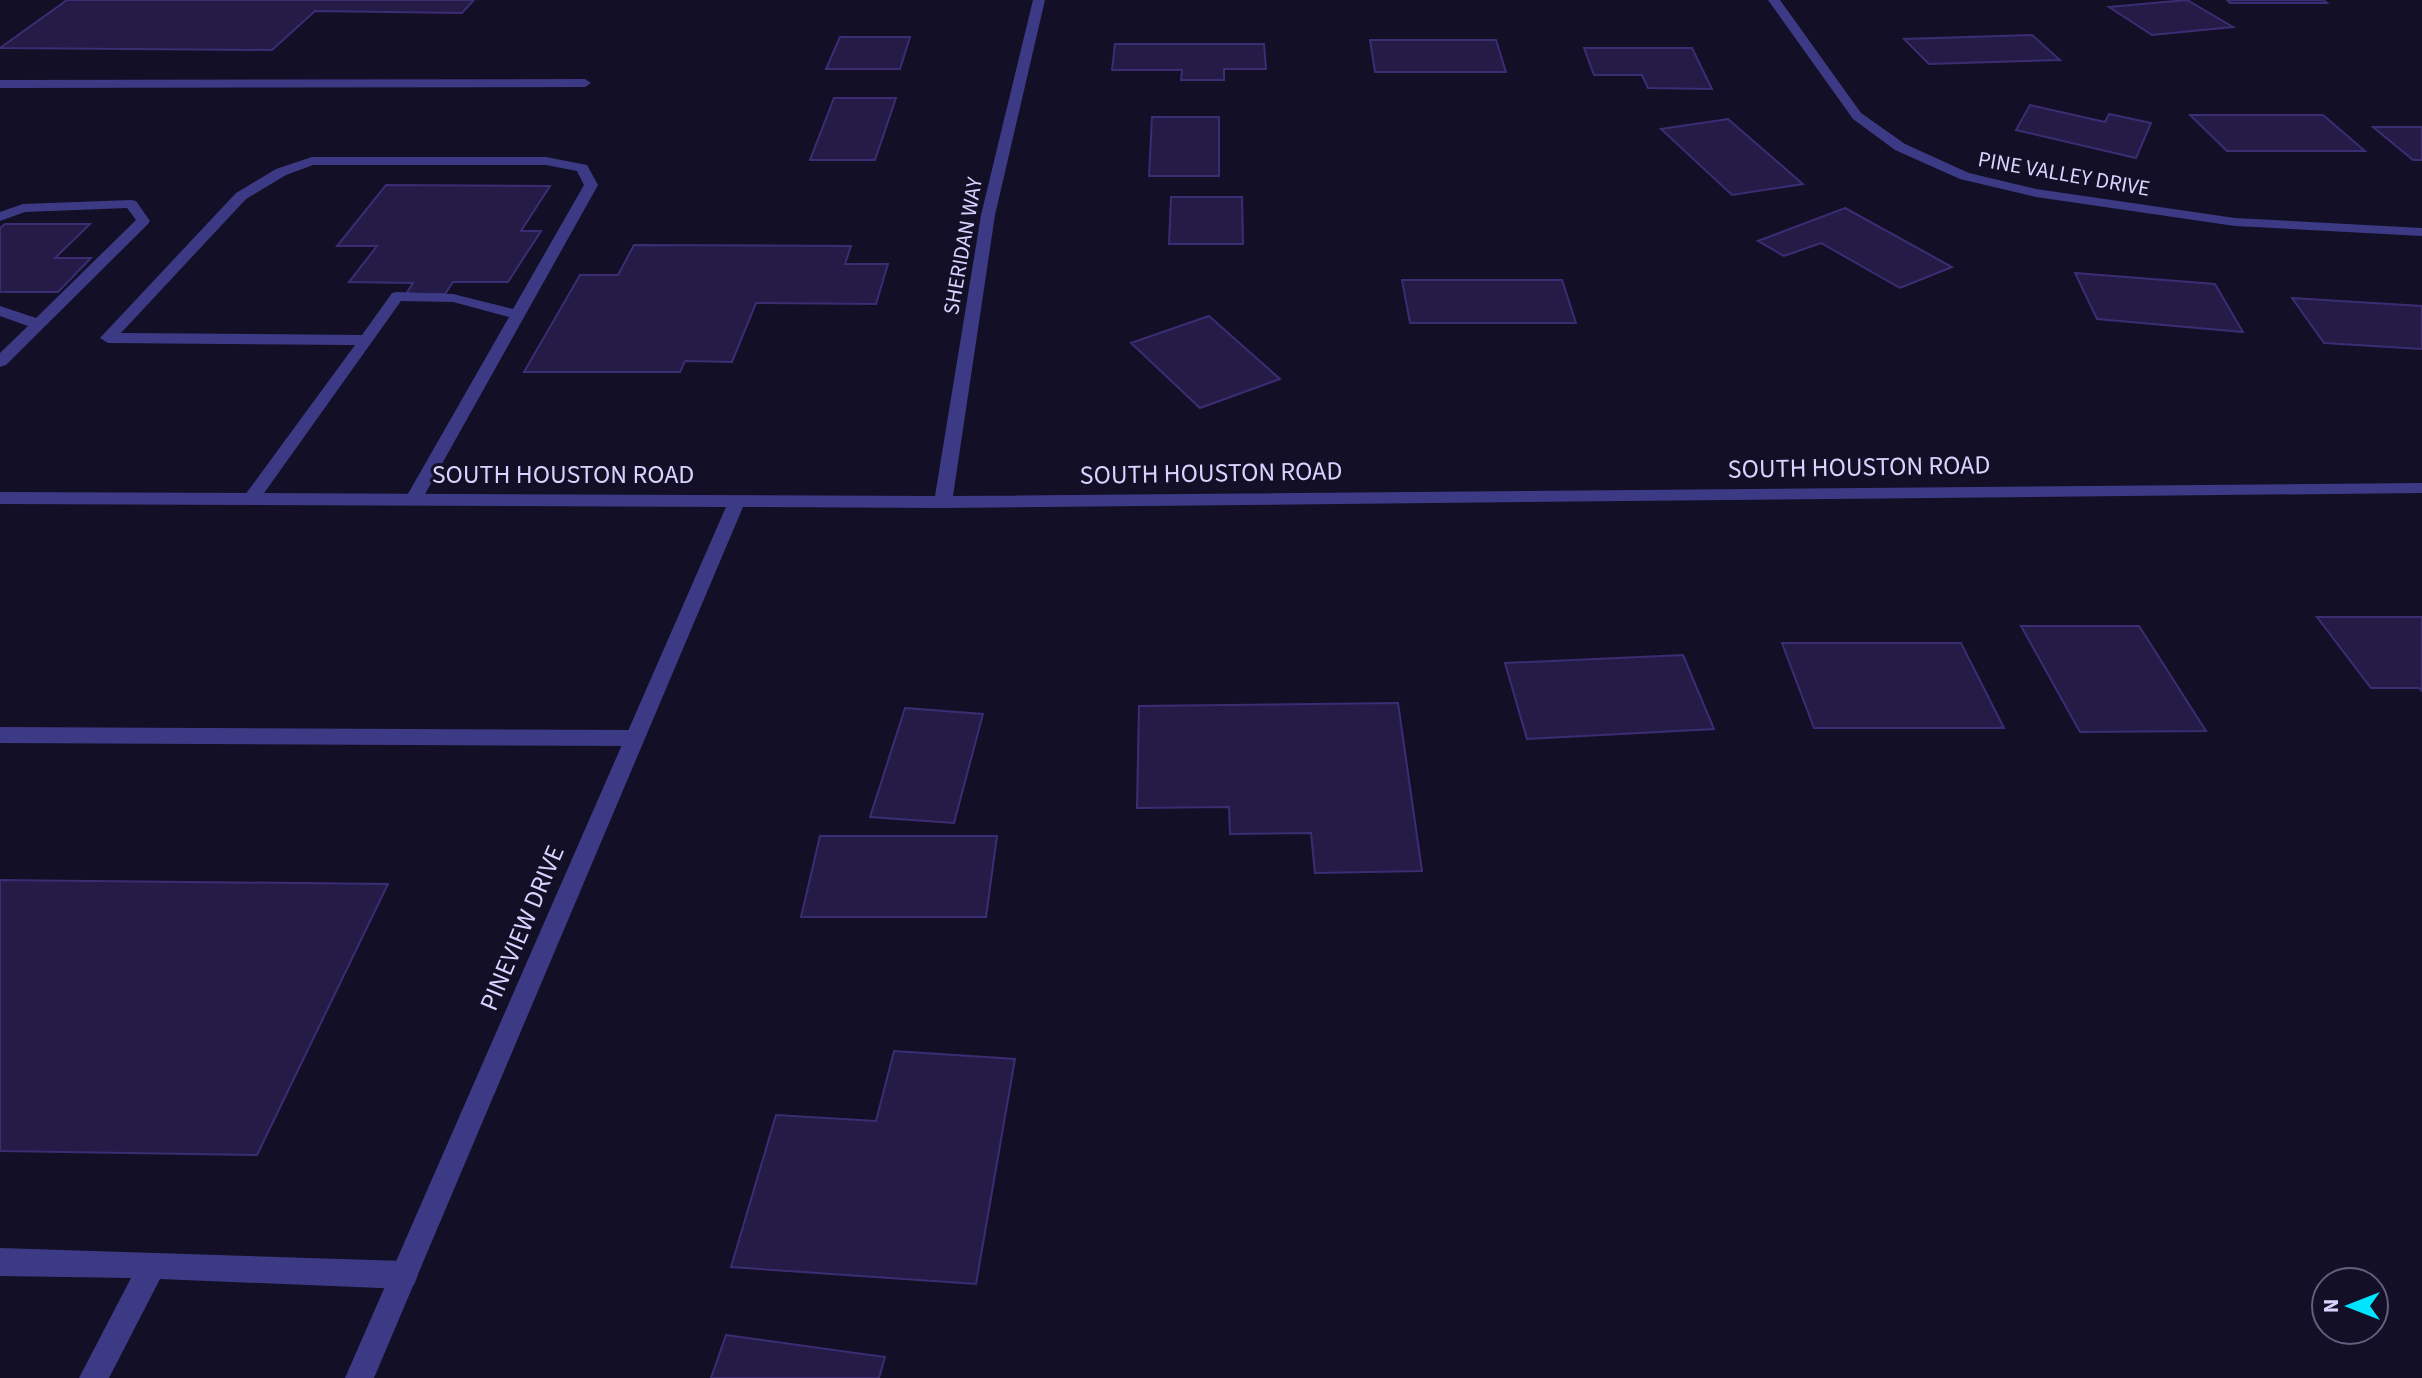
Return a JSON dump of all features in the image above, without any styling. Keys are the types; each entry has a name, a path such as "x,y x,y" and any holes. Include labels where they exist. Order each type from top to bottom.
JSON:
{"street":[{"name":"SHERIDAN WAY","path":"943,502 988,215 1038,0 1046,0"},
{"name":"PINE VALLEY DRIVE","path":"1774,0 1857,116 1900,147 1965,176 2036,193 2235,222 2422,232"},
{"path":"0,84 585,83"},
{"path":"366,340 108,338 241,196 281,172 312,161 546,161 582,168 591,185 414,499"},
{"path":"0,217 23,208 131,204 143,221 0,362"},
{"path":"251,499 397,296 453,298 518,315"},
{"path":"0,311 38,324"},
{"name":"SOUTH HOUSTON ROAD","path":"0,498 943,502 2422,488"},
{"name":"PINEVIEW DRIVE","path":"359,1378 737,501"},
{"path":"0,735 634,738"},
{"path":"0,1262 404,1275"},
{"path":"93,1378 153,1265"}],"building":[{"path":"67,0 474,0 462,13 315,11 272,50 0,48"},
{"path":"2187,0 2233,27 2152,35 2109,7"},
{"path":"2227,0 2323,0 2327,3 2230,3"},
{"path":"2032,35 2060,60 1929,64 1904,39"},
{"path":"840,37 910,37 900,69 826,69"},
{"path":"1370,40 1496,40 1506,72 1375,72"},
{"path":"1115,44 1264,44 1266,69 1224,69 1224,80 1181,80 1182,70 1112,70"},
{"path":"1584,48 1692,48 1712,89 1648,88 1642,75 1594,75"},
{"path":"834,98 896,98 875,160 810,160"},
{"path":"2030,105 2105,122 2109,114 2151,123 2136,158 2016,130"},
{"path":"2190,115 2323,115 2365,151 2227,151"},
{"path":"1152,117 1219,117 1219,176 1149,176"},
{"path":"1728,119 1803,184 1732,195 1661,129"},
{"path":"2373,127 2422,127 2422,160 2413,160"},
{"path":"386,185 550,186 521,231 541,231 508,282 453,282 445,294 406,294 413,283 349,282 377,246 337,246"},
{"path":"1171,197 1242,197 1243,244 1169,244"},
{"path":"1845,208 1952,267 1900,288 1821,243 1784,256 1758,241"},
{"path":"5,224 90,224 55,258 91,258 58,292 0,292 0,228"},
{"path":"634,245 851,246 845,264 888,264 876,304 756,303 732,362 685,361 680,372 524,372 580,275 618,275"},
{"path":"2075,273 2215,284 2243,332 2097,319"},
{"path":"1402,280 1562,280 1576,323 1410,323"},
{"path":"2292,298 2422,306 2422,349 2324,343"},
{"path":"1209,316 1280,379 1200,408 1131,343"},
{"path":"2317,617 2422,617 2422,691 2419,688 2371,688"},
{"path":"2021,626 2139,626 2206,731 2080,732"},
{"path":"1782,643 1961,643 2004,728 1814,728"},
{"path":"1683,655 1714,729 1527,739 1505,663"},
{"path":"1398,703 1422,871 1315,873 1311,833 1230,834 1229,807 1137,808 1139,706"},
{"path":"905,708 983,714 954,823 870,817"},
{"path":"820,836 997,836 986,917 801,917"},
{"path":"0,880 388,884 257,1155 0,1151"},
{"path":"894,1051 1015,1059 976,1284 731,1267 776,1115 876,1121"},
{"path":"726,1335 885,1357 879,1378 711,1378"}]}
